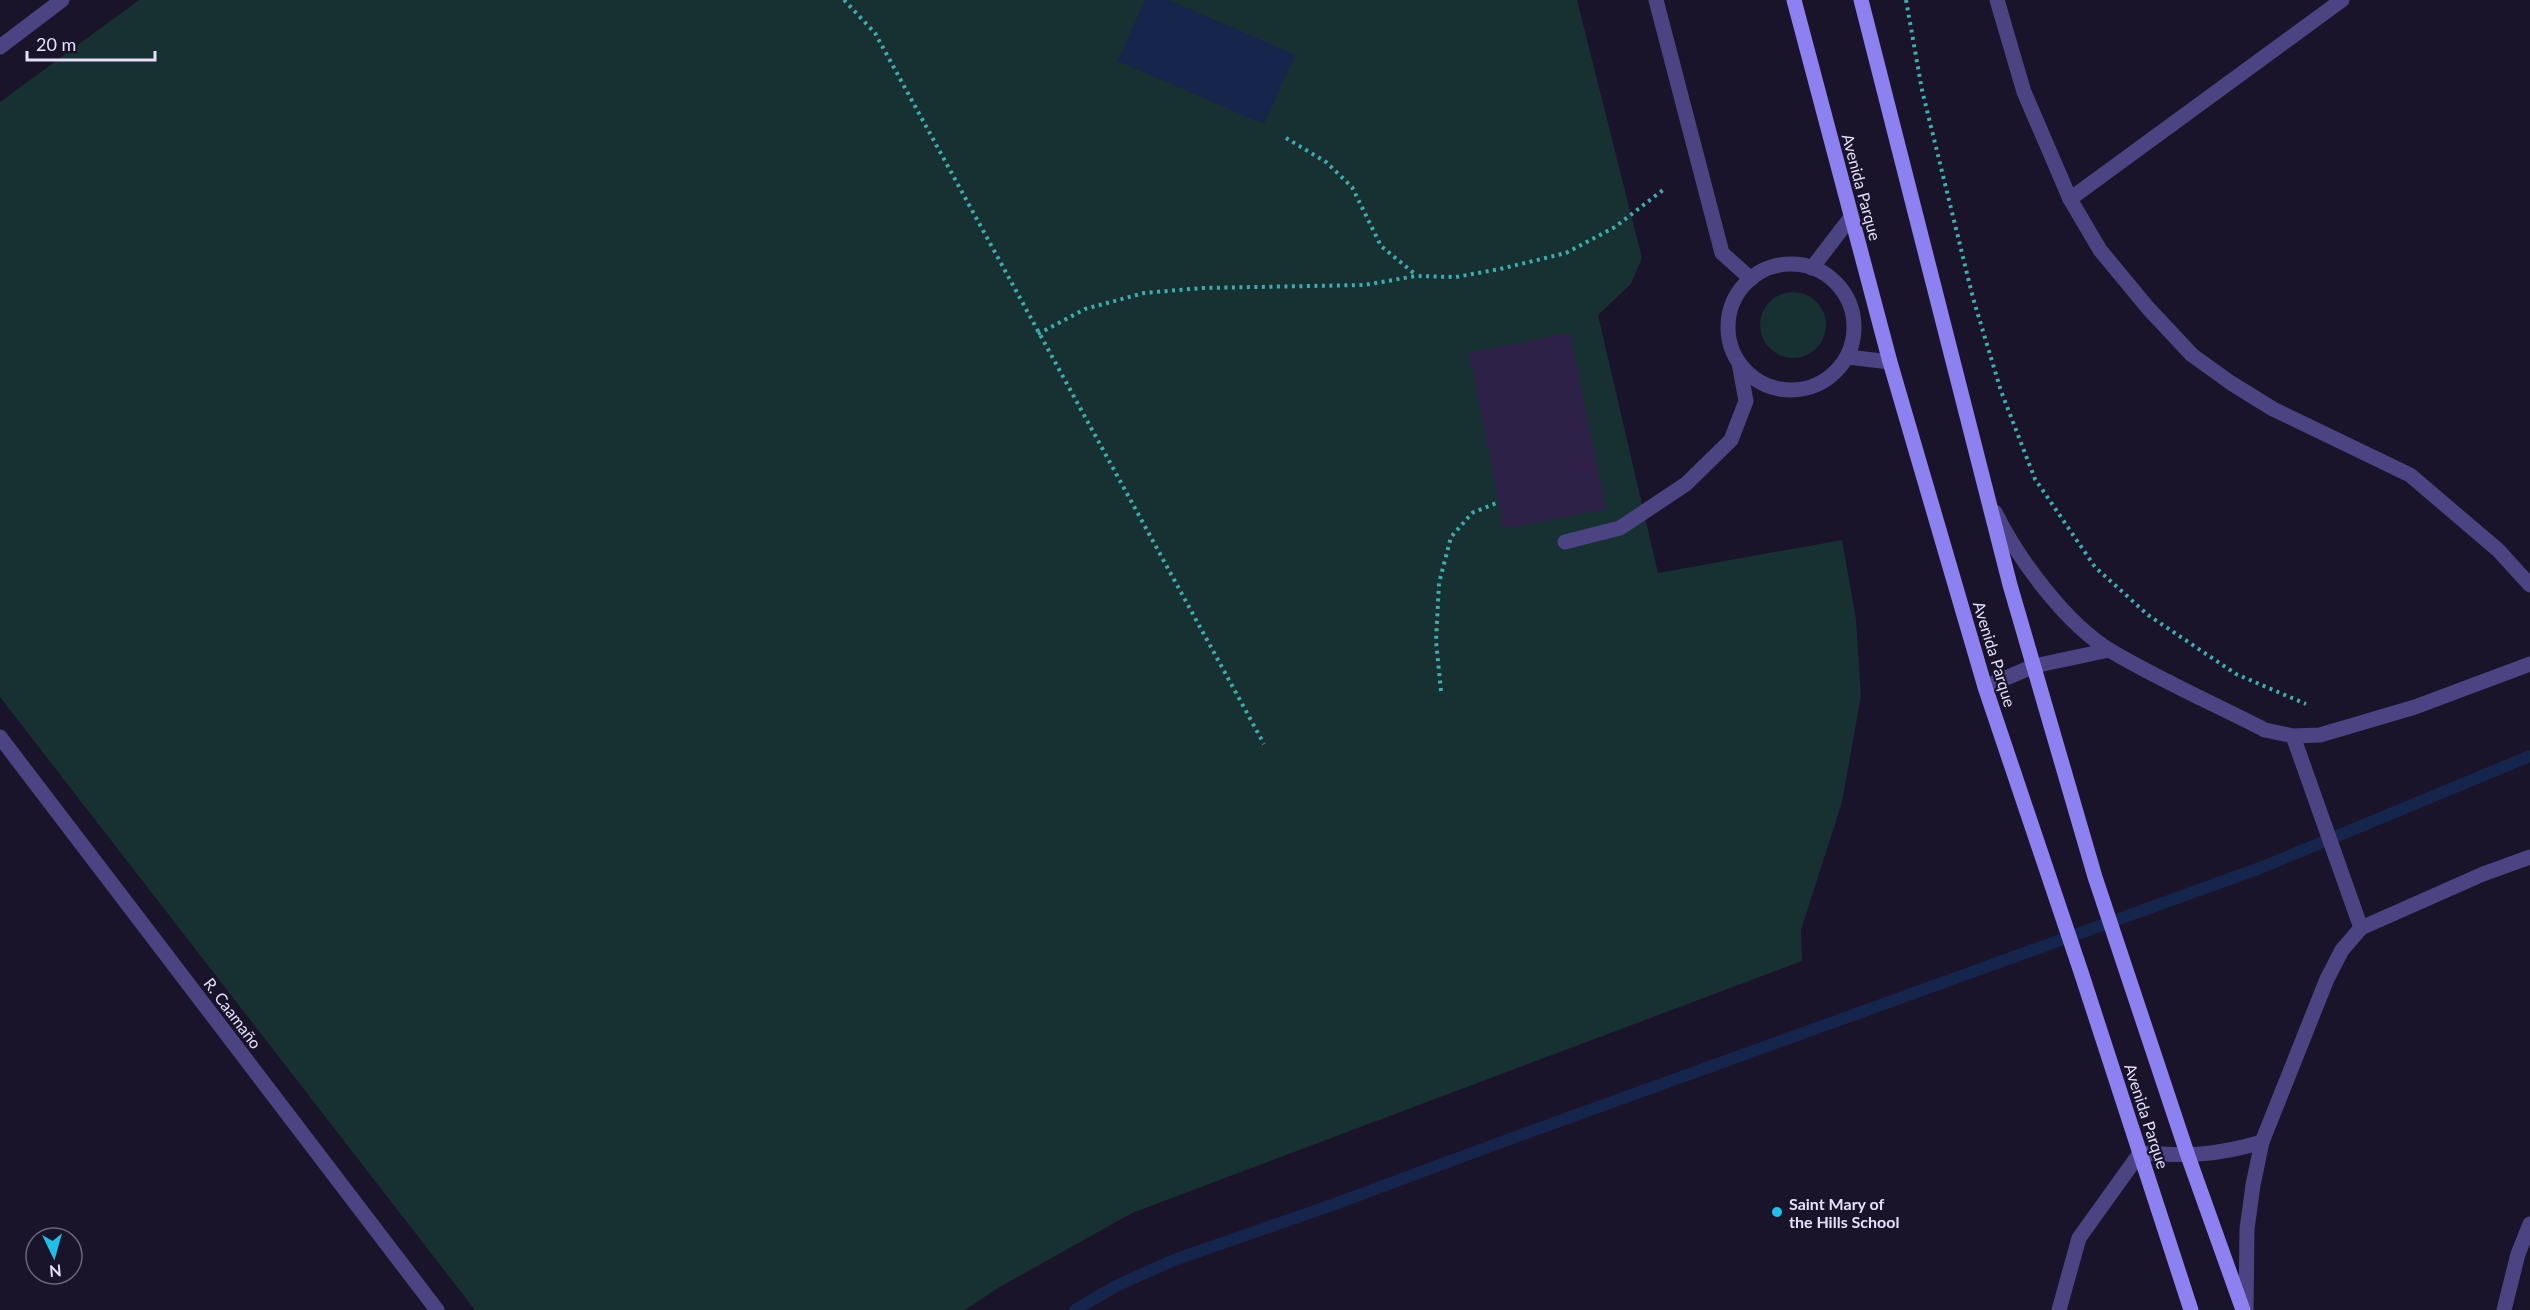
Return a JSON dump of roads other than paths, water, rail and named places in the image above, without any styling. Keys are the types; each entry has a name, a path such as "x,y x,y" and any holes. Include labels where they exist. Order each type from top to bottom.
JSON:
{"street":[{"path":"0,47 62,0"},
{"path":"1656,0 1722,253 1751,279"},
{"name":"Avenida Parque","path":"1794,0 1890,362 1985,687 2191,1310"},
{"name":"Avenida Parque","path":"1861,0 1984,490 2095,877 2188,1156 2245,1310"},
{"path":"1997,0 2024,92 2070,199 2100,250 2148,308 2192,355 2273,409 2410,475 2498,550 2530,585"},
{"path":"2070,199 2342,0"},
{"path":"1812,268 1851,217"},
{"path":"1565,542 1620,528 1686,484 1731,440 1746,401 1739,363 1731,347 1729,319 1738,293 1751,279 1770,268 1791,264 1812,268 1831,278 1846,294 1853,314 1854,335 1848,357 1837,371 1822,382 1804,389 1786,390 1768,386 1752,377 1739,363"},
{"path":"1848,357 1890,362"},
{"path":"1984,490 2007,536 2036,578 2070,616 2109,650 2265,730 2293,736 2320,735 2415,707 2530,664"},
{"path":"1985,687 2034,666 2109,650"},
{"path":"2293,736 2361,928"},
{"name":"R. Caamaño","path":"0,737 437,1310"},
{"path":"2245,1310 2247,1229 2262,1142 2327,979 2342,950 2361,928 2483,874 2530,857"},
{"path":"2059,1310 2079,1238 2140,1153 2188,1156 2213,1154 2262,1142"},
{"path":"2504,1310 2518,1254 2530,1224"}],"water":[{"path":"1145,0 1169,0 1295,55 1264,124 1118,61"}],"waterway":[{"path":"1075,1310 1118,1285 1174,1260 1332,1205 2260,868 2530,756"}],"place":[{"name":"Saint Mary of the Hills School","path":"1777,1212"}]}
